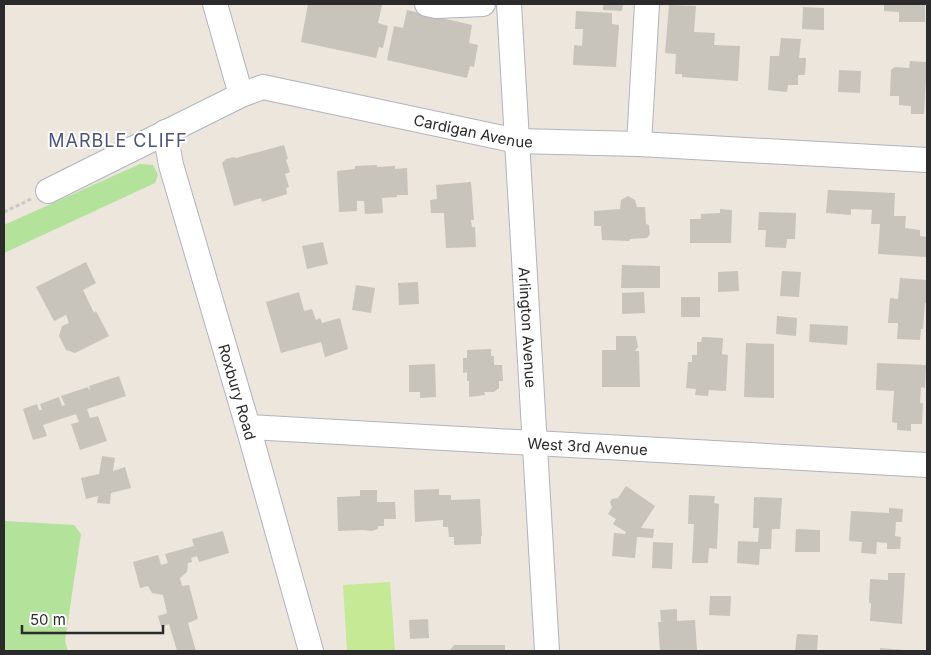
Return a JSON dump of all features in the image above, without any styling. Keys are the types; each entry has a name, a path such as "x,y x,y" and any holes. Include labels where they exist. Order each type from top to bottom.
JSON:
{"street":[{"path":"215,4 241,95"},
{"path":"428,4 436,6 483,4"},
{"name":"Arlington Avenue","path":"509,4 547,651"},
{"path":"639,144 647,4"},
{"name":"Cardigan Avenue","path":"48,192 241,95 263,87 517,141 639,144 927,160"},
{"name":"Roxbury Road","path":"166,132 171,165 311,651"},
{"name":"West 3rd Avenue","path":"248,428 927,465"}],"path":[{"path":"4,212 48,192"}],"green space":[{"path":"140,164 153,165 158,175 155,183 4,253 4,225"},
{"path":"4,521 74,525 81,534 65,641 68,651 4,651"},
{"path":"390,582 395,651 347,651 343,585"}],"building":[{"path":"308,4 382,5 378,23 388,26 383,48 379,47 376,58 301,42"},
{"path":"603,4 623,4 622,11 603,10"},
{"path":"884,4 925,4 925,22 899,22 899,12 884,11"},
{"path":"669,5 696,6 694,32 715,33 714,45 740,46 738,81 682,77 682,74 675,74 676,54 665,53"},
{"path":"803,7 824,8 824,30 802,29"},
{"path":"407,10 472,25 469,43 478,45 474,67 470,66 467,78 387,60 394,26 403,28"},
{"path":"576,11 612,13 612,24 619,25 616,67 573,65 574,45 582,46 583,29 575,29"},
{"path":"781,38 801,39 799,58 806,58 805,75 798,75 798,85 788,85 787,92 768,90 770,56 779,56"},
{"path":"910,61 927,62 924,114 911,114 911,106 899,105 899,96 890,96 891,70 895,67 909,68"},
{"path":"839,70 861,71 860,93 838,92"},
{"path":"284,145 290,172 285,174 289,187 286,188 287,194 262,202 261,198 234,206 222,163 226,159"},
{"path":"377,165 377,167 395,166 395,169 407,168 408,195 382,198 383,213 365,214 364,201 357,201 357,211 339,212 337,171 355,169 355,166"},
{"path":"471,182 474,220 471,221 472,227 475,227 476,247 446,248 444,213 431,213 430,200 437,199 436,185"},
{"path":"828,190 895,193 894,216 906,216 905,228 920,230 920,236 927,237 927,257 878,254 880,224 871,224 872,210 851,209 851,215 826,213"},
{"path":"628,196 635,200 637,207 645,207 646,224 649,225 650,234 647,238 630,239 629,241 602,240 601,226 594,226 594,211 620,209 621,200"},
{"path":"720,209 732,210 731,243 690,243 690,219 701,219 701,214 720,213"},
{"path":"759,212 796,213 795,239 787,239 786,248 765,247 766,230 758,230"},
{"path":"323,242 328,264 307,269 302,246"},
{"path":"86,262 96,283 83,290 94,313 96,311 109,336 75,353 66,350 59,336 62,326 69,323 66,315 54,321 36,287"},
{"path":"622,265 660,266 660,288 621,288"},
{"path":"738,271 739,291 718,292 718,272"},
{"path":"782,271 801,272 799,297 780,296"},
{"path":"900,278 927,280 927,303 925,303 920,340 897,339 898,323 888,323 890,298 898,299"},
{"path":"418,282 419,304 399,305 398,283"},
{"path":"356,285 375,288 371,313 352,310"},
{"path":"299,292 304,311 312,309 316,320 320,318 322,323 340,318 348,349 325,357 321,342 281,353 266,302"},
{"path":"644,292 645,313 622,314 622,293"},
{"path":"681,297 700,297 700,317 681,317"},
{"path":"777,316 797,318 796,336 776,334"},
{"path":"810,324 848,326 847,345 809,342"},
{"path":"616,336 636,336 638,347 635,351 639,351 640,387 602,387 602,350 616,350"},
{"path":"702,337 723,338 722,354 728,355 726,391 709,390 708,396 695,395 696,389 686,388 688,362 692,362 692,355 697,355 697,342 701,342"},
{"path":"746,343 774,344 774,398 744,397"},
{"path":"491,349 491,356 494,356 494,365 502,365 503,381 499,381 499,388 494,392 484,392 485,395 469,397 469,381 467,381 467,372 463,373 463,358 467,358 467,350"},
{"path":"877,363 926,365 925,388 921,387 920,403 923,403 922,424 911,424 911,431 897,430 897,423 892,422 894,391 876,390"},
{"path":"435,364 436,397 420,398 420,392 409,392 409,365"},
{"path":"119,376 126,396 87,409 90,418 98,416 107,441 80,450 71,424 79,422 76,414 43,425 47,436 33,440 23,409 37,404 39,410 42,410 40,404 59,397 62,406 65,405 61,396 88,387 89,390 89,386"},
{"path":"102,456 115,458 113,471 125,467 131,488 111,493 110,504 97,503 98,496 86,499 81,478 99,474"},
{"path":"626,486 655,506 641,528 654,529 653,538 637,537 635,558 612,556 614,533 625,534 626,532 613,524 616,519 608,514 612,507 610,502 612,499 618,498"},
{"path":"439,489 439,495 451,495 451,500 480,499 481,544 454,545 454,537 449,537 448,527 443,527 443,520 415,522 414,490"},
{"path":"360,490 377,490 377,502 395,502 396,519 384,519 384,526 378,526 378,529 372,531 338,531 337,497 360,496"},
{"path":"689,495 715,496 714,503 719,504 717,549 709,548 708,563 692,563 694,524 688,524"},
{"path":"754,497 782,498 780,529 772,529 771,549 760,549 759,565 737,563 738,541 758,542 759,528 753,528"},
{"path":"889,508 903,509 902,522 896,522 895,536 901,537 900,549 887,549 887,543 877,542 876,554 861,553 862,542 849,541 851,511 889,513"},
{"path":"796,529 820,530 820,552 795,552"},
{"path":"223,531 229,553 199,562 197,556 191,558 192,562 188,563 187,572 180,578 182,586 189,585 198,619 188,623 196,651 177,651 169,624 161,627 158,616 167,613 163,595 152,593 148,586 140,588 133,562 158,555 161,565 168,563 165,554 194,546 192,539"},
{"path":"653,542 673,543 672,569 652,568"},
{"path":"888,573 905,573 902,624 870,621 870,579 888,580"},
{"path":"710,596 731,596 730,616 709,615"},
{"path":"677,609 677,621 695,620 697,650 660,651 658,622 661,622 660,610"},
{"path":"428,619 429,638 410,639 409,620"},
{"path":"797,634 818,635 817,651 795,651"},
{"path":"454,645 505,645 505,651 449,651"},
{"path":"880,648 904,650 904,651 880,651"}],"district":[{"name":"MARBLE CLIFF","path":"118,140"}]}
